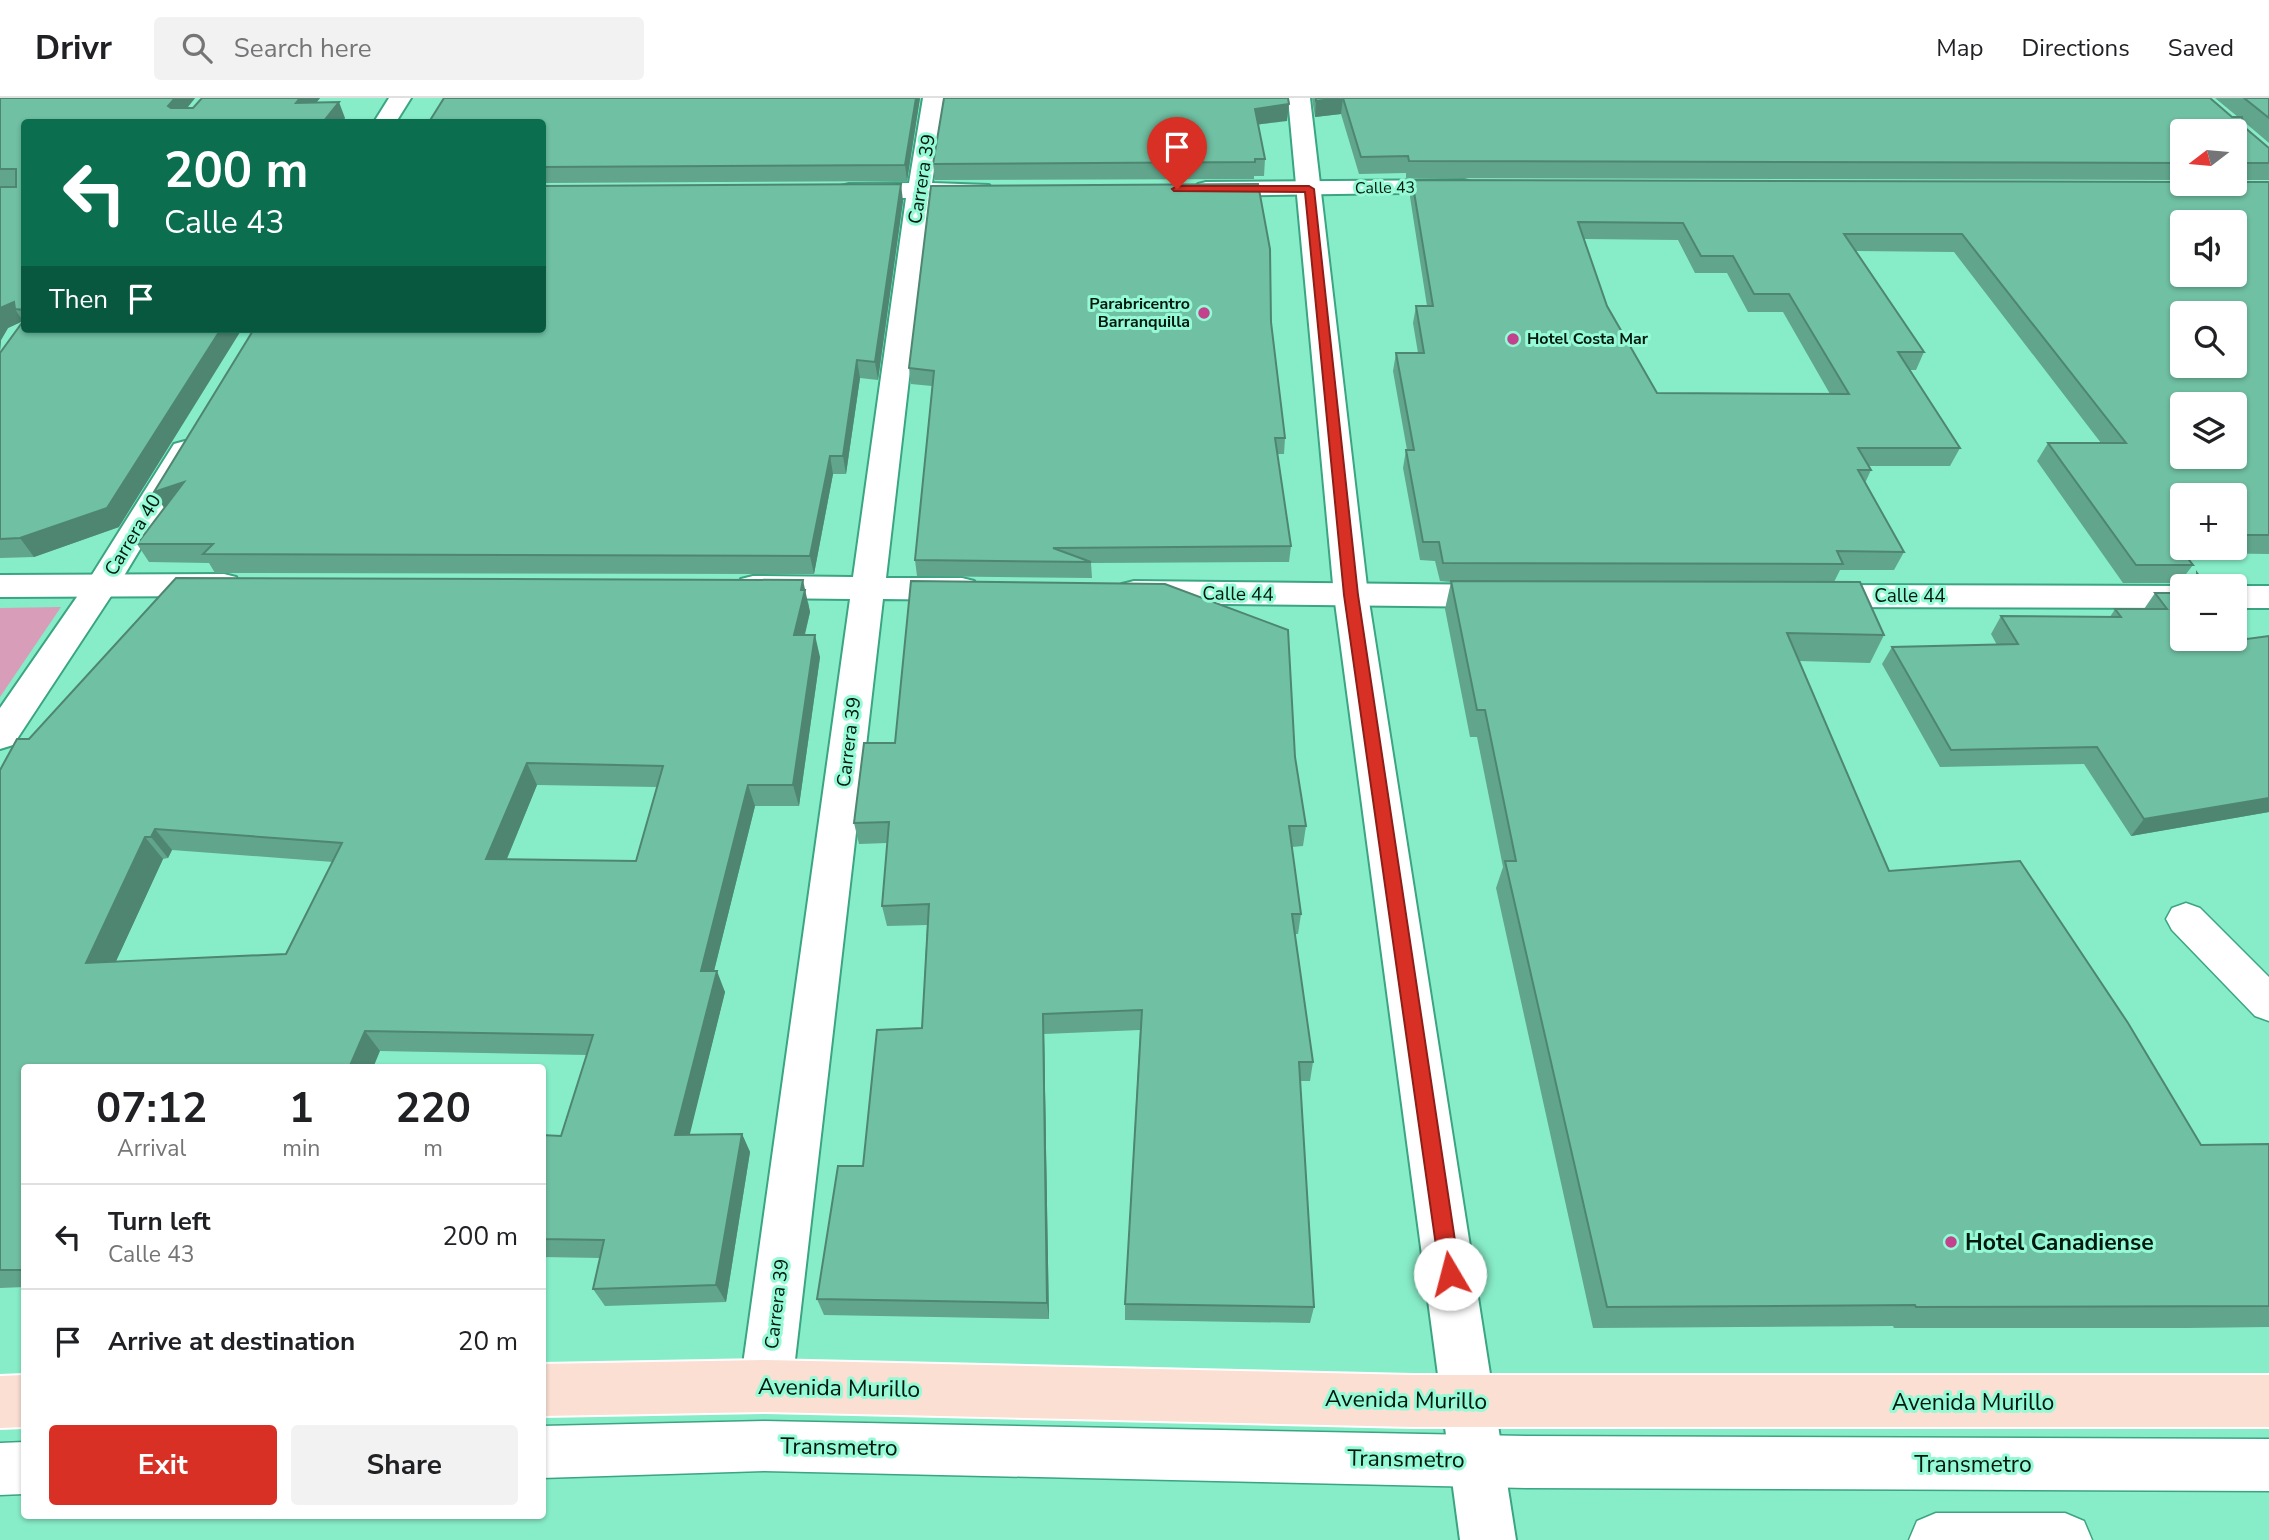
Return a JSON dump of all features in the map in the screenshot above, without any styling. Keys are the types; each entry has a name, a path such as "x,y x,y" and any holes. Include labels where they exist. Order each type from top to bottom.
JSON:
{"main road":[{"name":"Avenida Murillo","path":"546,1390 766,1386 1467,1401 2269,1401"},
{"path":"0,1402 21,1401"}],"street":[{"path":"387,119 400,98"},
{"name":"Carrera 39","path":"766,1386 919,191 934,98"},
{"path":"1299,98 1351,595 1488,1540"},
{"name":"Calle 43","path":"1186,189 1492,187"},
{"path":"821,191 1008,190"},
{"name":"Carrera 40","path":"0,736 103,584 202,422"},
{"path":"0,586 256,585"},
{"path":"729,587 993,590"},
{"name":"Calle 44","path":"1103,592 1534,596"},
{"name":"Calle 44","path":"1782,596 2170,597"},
{"path":"2247,597 2269,597"}],"lane":[{"path":"2186,919 2269,1004"},
{"name":"Transmetro","path":"546,1452 764,1446 1477,1460 2269,1465"},
{"path":"0,1469 21,1468"},
{"path":"1936,1540 2065,1540"}],"shaded area":[{"path":"61,607 0,697 0,608"}],"building":[{"path":"0,98 175,98 168,106 171,108 193,108 202,98 300,98 296,103 339,102 325,119 21,119 21,310 15,309 14,302 0,308 0,187 16,187 16,169 0,169"},
{"path":"444,98 916,98 905,165 546,167 546,119 431,119"},
{"path":"944,98 1288,98 1289,104 1255,109 1265,159 1255,159 1255,162 933,164"},
{"path":"1316,98 1340,98 1316,101"},
{"path":"1343,98 2210,98 2232,117 2242,119 2170,119 2170,163 1409,161 1408,156 1361,157"},
{"path":"2244,98 2269,98 2269,118"},
{"path":"2247,129 2269,148 2269,163 2247,163"},
{"path":"1412,180 2170,182 2170,196 2247,196 2247,182 2269,182 2269,535 2247,535 2247,483 2170,483 2170,560 2189,560 2193,565 2136,565 2048,443 2126,443 1962,234 1844,234 1924,352 1898,352 1960,448 1858,448 1871,470 1858,470 1904,552 1837,551 1843,564 1443,563 1439,542 1423,542 1406,450 1414,450 1396,353 1424,353 1416,306 1433,306","holes":["1578,222 1683,223 1701,256 1733,256 1754,294 1789,294 1849,394 1657,393 1607,306"]},
{"path":"901,184 875,362 857,360 843,456 830,456 810,556 203,554 213,544 137,544 184,482 154,492 252,333 546,333 546,186"},
{"path":"1258,184 1270,249 1271,322 1285,438 1275,438 1291,546 1053,548 1091,562 915,560 934,371 909,368 931,186"},
{"path":"21,324 21,333 218,333 107,508 20,538 0,539 0,353"},
{"path":"176,578 803,580 801,590 805,590 794,635 815,635 793,785 748,785 701,971 717,971 675,1135 742,1134 716,1285 593,1289 604,1240 546,1239 546,1135 561,1136 593,1035 365,1031 351,1064 21,1064 21,1270 0,1270 0,770 17,739 29,739","holes":["527,763 663,766 636,861 486,859","155,829 342,843 286,954 86,963 145,837 151,837"]},
{"path":"911,581 1165,584 1288,630 1295,757 1306,826 1289,826 1301,914 1292,914 1313,1062 1299,1062 1314,1307 1125,1304 1142,1010 1043,1014 1047,1303 817,1299 838,1166 863,1166 877,1030 922,1028 929,904 882,906 889,822 854,823 864,743 895,743"},
{"path":"1451,581 1860,582 1884,635 1787,633 1889,871 2020,861 2128,1023 2201,1145 2269,1144 2269,1306 1607,1307 1505,861 1516,861 1485,710 1477,710"},
{"path":"2155,593 2170,593 2170,651 2247,651 2247,639 2269,636 2269,798 2144,819 2097,747 1951,750 1892,647 2018,644 2001,616 2121,617 2115,609 2167,609"}],"place":[{"name":"Parabricentro Barranquilla","path":"1204,313"},
{"name":"Hotel Costa Mar","path":"1513,339"},
{"name":"Hotel Canadiense","path":"1951,1242"}],"route":[{"path":"1177,189 1309,189 1351,595 1450,1274"}]}
